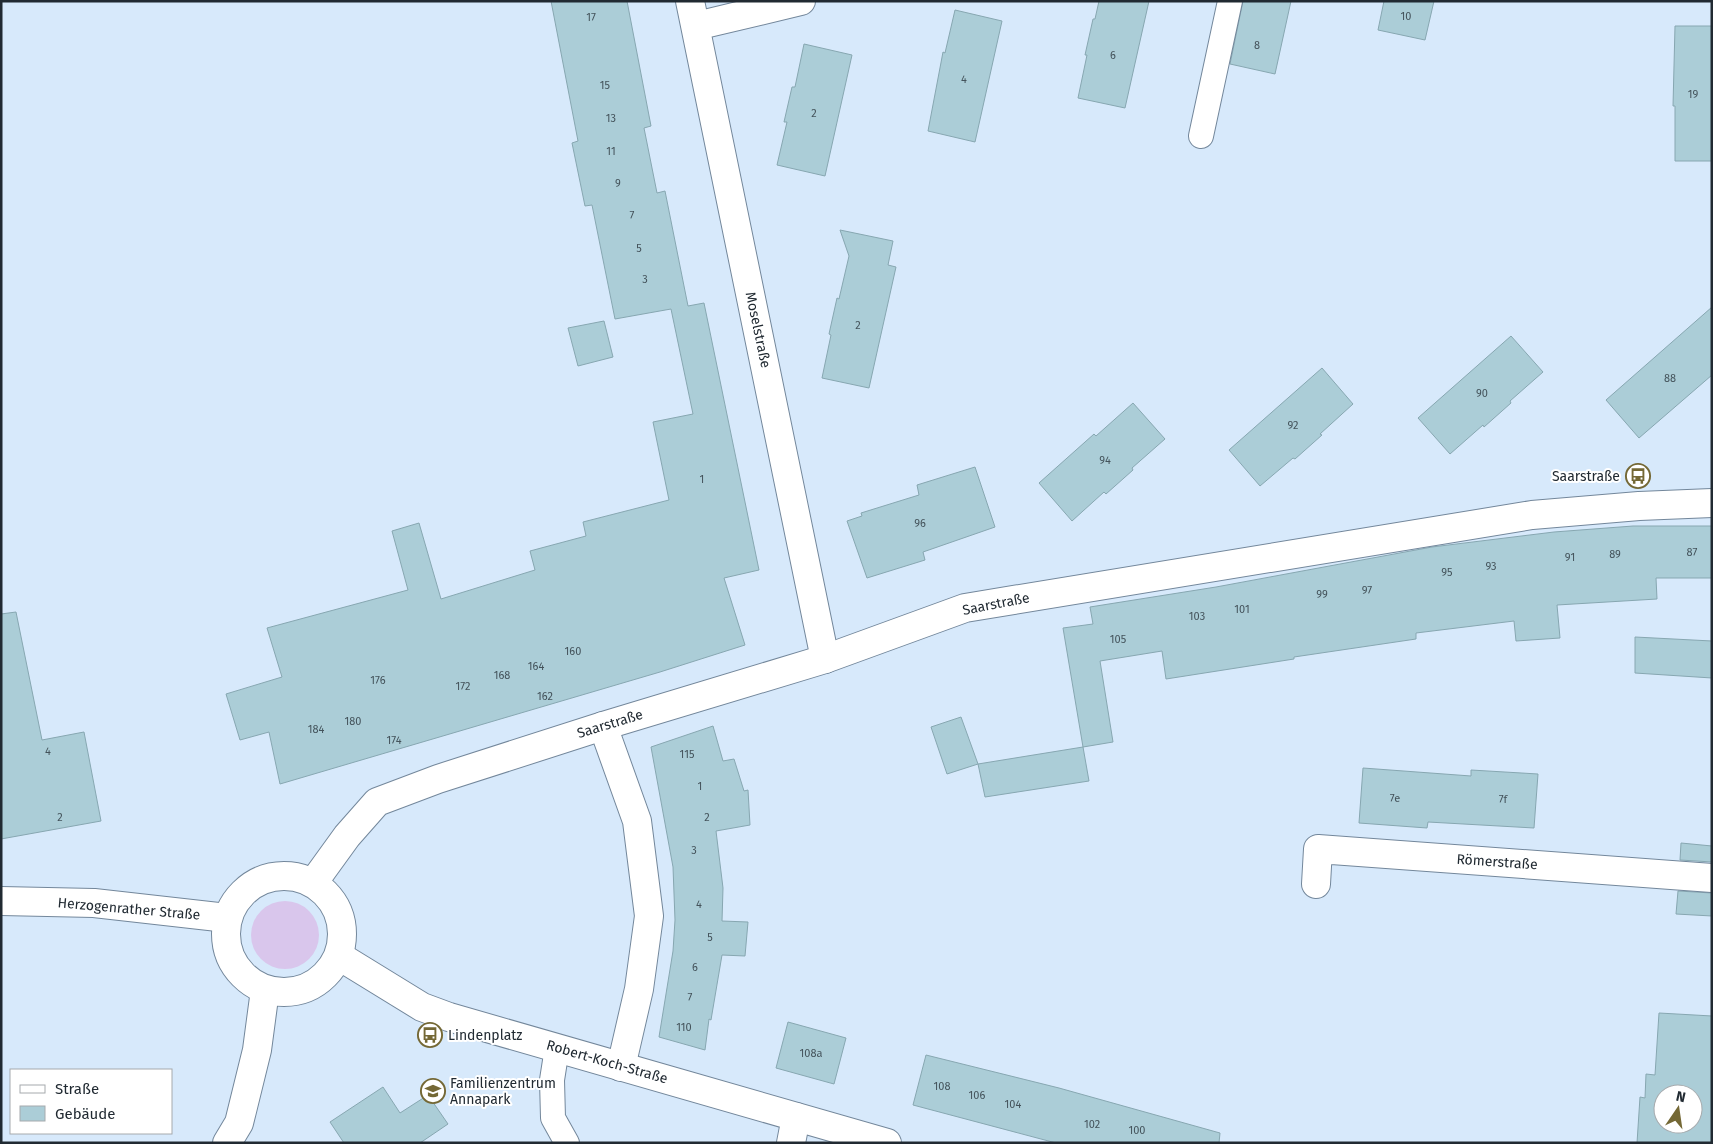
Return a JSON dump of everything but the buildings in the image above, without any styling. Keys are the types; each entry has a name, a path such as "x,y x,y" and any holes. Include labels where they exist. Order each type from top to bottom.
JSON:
{"street":[{"path":"693,14 801,1"},
{"name":"Moselstraße","path":"693,14 825,659"},
{"name":"Saarstraße","path":"314,883 347,836 377,802 438,779 603,726 825,659 966,608 1532,515 1639,506 1712,503"},
{"path":"603,726 637,821 649,916 639,989 621,1067"},
{"name":"Römerstraße","path":"1316,884 1318,849 1712,878"},
{"path":"288,876 314,883 334,902 343,928 339,956 322,980 294,992 265,990 240,974 227,948 227,918 240,895 262,880 288,876"},
{"name":"Herzogenrather Straße","path":"1,901 94,903 227,918"},
{"name":"Robert-Koch-Straße","path":"339,956 422,1007 449,1017 621,1067 794,1130 886,1143"},
{"path":"227,1143 239,1123 257,1050 265,990"}],"lane":[{"path":"1201,136 1230,1"},
{"path":"557,1048 552,1080 553,1118 567,1143"}],"shaded area":[{"path":"285,901 298,903 309,911 317,922 319,935 317,948 309,959 298,967 285,969 272,967 261,959 253,948 251,935 253,922 261,911 272,903"}],"place":[{"name":"Saarstraße","path":"1638,476"},
{"name":"Lindenplatz","path":"430,1035"},
{"name":"Familienzentrum Annapark","path":"433,1091"}]}
